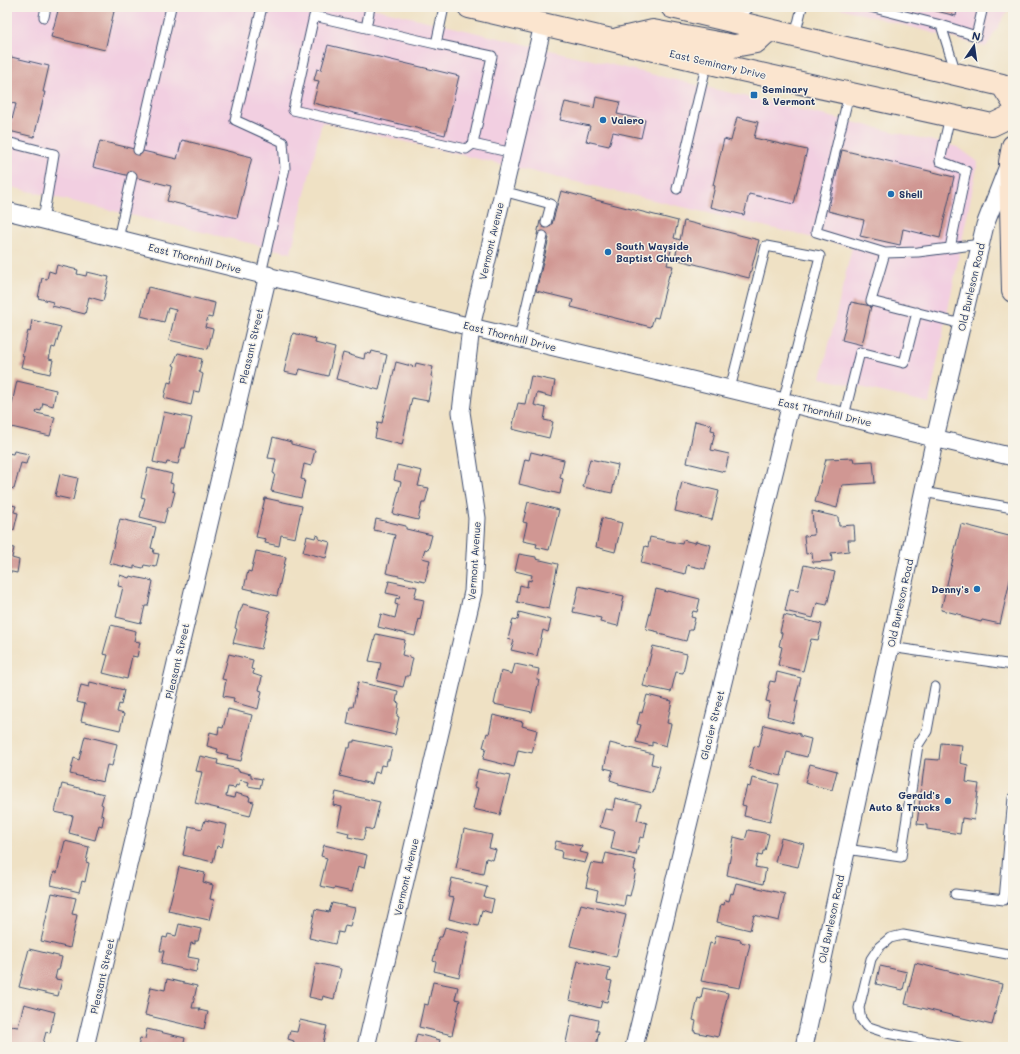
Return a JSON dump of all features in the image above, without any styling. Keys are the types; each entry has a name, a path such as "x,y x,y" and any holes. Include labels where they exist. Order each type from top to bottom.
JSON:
{"main road":[{"name":"East Seminary Drive","path":"468,7 992,125 1013,115"},
{"path":"672,7 1002,85 1013,102"},
{"path":"611,40 654,32 734,46 756,42 769,30"},
{"path":"1011,154 1013,292"}],"street":[{"name":"Vermont Avenue","path":"366,1047 473,592 477,518 461,412 471,327 544,25"},
{"name":"Old Burleson Road","path":"804,1047 935,438 985,225 1011,154"},
{"name":"East Thornhill Drive","path":"7,212 471,327 1013,458"},
{"name":"Pleasant Street","path":"85,1047 265,275"},
{"name":"Glacier Street","path":"634,1047 787,403"}],"lane":[{"path":"44,17 46,7"},
{"path":"138,150 170,7"},
{"path":"262,7 235,120 283,142 285,168 265,275"},
{"path":"366,28 370,7"},
{"path":"436,44 444,7"},
{"path":"733,22 750,7"},
{"path":"795,36 802,7"},
{"path":"870,7 941,25 976,36 983,7"},
{"path":"314,16 366,28 492,56 473,144 466,149 293,110 314,16"},
{"path":"941,25 957,74"},
{"path":"677,190 707,62"},
{"path":"849,94 816,232 885,252 918,252 981,244"},
{"path":"950,116 940,161 966,171 950,248"},
{"path":"7,142 54,154 43,220"},
{"path":"473,144 513,153"},
{"path":"118,239 132,176"},
{"path":"503,191 550,204 546,223"},
{"path":"519,338 543,236"},
{"path":"730,389 766,246 820,256 787,403"},
{"path":"885,252 871,301 962,324"},
{"path":"844,416 860,352 904,363 917,312"},
{"path":"923,492 1013,508"},
{"path":"890,647 1013,665"},
{"path":"846,849 901,857 918,745 927,731 934,687"},
{"path":"955,894 1004,900 1013,798"},
{"path":"960,1047 887,1033 866,1026 861,1019 859,1008 871,959 879,947 890,938 903,935 1013,955"}],"shaded area":[{"path":"7,7 368,7 958,147 978,162 929,403 821,378 852,247 322,122 291,253 7,186"},
{"path":"836,7 1010,7 986,47"}],"building":[{"path":"59,7 115,7 105,50 51,37"},
{"path":"921,7 947,7 957,10 956,16"},
{"path":"328,45 459,76 445,135 313,103 319,81 314,80 317,69 321,70"},
{"path":"7,56 49,66 43,92 45,92 34,137 9,131 16,104 7,102"},
{"name":"Valero","path":"596,97 620,102 617,114 645,120 641,138 613,132 609,146 586,141 590,126 560,120 565,102 594,108"},
{"path":"737,117 758,122 754,138 807,150 794,204 749,194 744,215 710,207 715,186 713,185 724,139 731,141"},
{"path":"182,140 252,157 237,218 167,201 171,186 93,167 100,141 177,159"},
{"name":"Shell","path":"842,150 954,177 940,238 903,229 900,245 860,236 864,220 828,211"},
{"name":"South Wayside Baptist Church","path":"561,191 678,221 674,238 680,240 684,221 759,240 749,278 675,259 678,244 673,243 667,265 673,266 670,276 669,275 658,318 654,317 651,327 571,307 573,300 536,291 549,238 537,235 540,221 552,224"},
{"path":"57,265 78,270 77,274 86,276 87,272 109,277 103,301 89,297 85,314 52,306 53,302 38,298 42,278 47,279 49,271 55,273"},
{"path":"148,287 215,303 212,318 208,317 205,327 213,329 208,349 169,340 176,310 168,308 164,322 141,316"},
{"path":"851,302 871,306 862,345 842,340"},
{"path":"32,320 61,327 55,348 52,347 49,359 53,360 50,374 21,367 24,356 22,355 28,331 30,332"},
{"path":"293,333 316,339 315,343 335,348 328,376 300,369 298,375 284,372"},
{"path":"372,351 387,355 379,390 336,379 343,353 364,359 365,353 371,354"},
{"path":"178,353 202,359 199,372 203,374 199,392 194,391 191,405 164,398 168,382 171,383 175,366 173,365"},
{"path":"396,362 415,367 416,363 433,367 431,376 433,377 428,401 412,398 402,445 375,438 378,422 382,423"},
{"path":"531,376 555,381 552,397 537,393 534,405 546,408 544,420 553,422 549,438 512,429 518,403 525,404"},
{"path":"17,381 56,390 53,406 43,403 41,411 37,410 36,413 55,417 50,436 7,426"},
{"path":"164,412 192,418 185,448 182,448 178,464 167,462 166,465 153,462"},
{"path":"695,421 712,425 711,430 715,431 711,450 729,454 725,472 687,463"},
{"path":"273,437 291,442 291,444 315,450 311,466 304,464 301,479 305,480 301,498 271,491 275,474 273,473 276,459 268,458"},
{"path":"14,451 29,454 26,464 21,463 14,489 7,487 7,453 13,454"},
{"path":"531,452 564,460 560,478 563,479 560,494 519,484 525,459 529,460"},
{"path":"853,458 854,462 873,461 875,483 842,485 837,508 815,502 826,459"},
{"path":"590,459 618,465 612,493 583,487"},
{"path":"397,465 422,471 418,486 429,488 425,503 422,503 418,520 393,514 401,482 394,480"},
{"path":"148,468 172,474 170,483 173,484 172,491 175,492 171,507 168,507 164,523 140,517 145,498 141,497"},
{"path":"60,474 78,478 73,500 55,496"},
{"path":"682,482 719,491 712,520 675,511"},
{"path":"265,498 302,506 295,538 281,535 279,546 265,543 266,539 256,537"},
{"path":"528,502 559,510 549,550 536,547 537,544 523,541 527,523 523,522"},
{"path":"7,504 16,506 14,512 18,513 14,530 7,528"},
{"path":"812,511 838,517 839,526 854,525 855,540 848,540 849,551 831,553 832,561 813,562 812,553 806,554 804,536 814,535"},
{"path":"602,518 622,523 615,552 596,547"},
{"path":"120,519 156,527 151,548 154,549 153,553 159,554 156,567 144,565 143,568 134,566 134,569 109,563"},
{"path":"376,519 406,526 406,529 432,535 428,550 425,549 422,558 430,560 425,582 386,573 395,535 374,530"},
{"name":"Denny's","path":"961,524 1013,537 1013,567 1000,624 982,620 981,622 962,617 962,615 941,610"},
{"path":"316,535 319,536 319,539 330,542 326,558 303,552 307,536 315,538"},
{"path":"650,537 682,544 683,540 695,543 696,541 711,545 705,569 687,565 685,574 641,563 645,546 648,547"},
{"path":"7,547 14,548 12,558 19,560 17,573 7,571"},
{"path":"256,551 286,557 277,596 244,588 248,571 251,572"},
{"path":"519,554 536,557 536,559 558,564 549,609 517,602 520,585 527,587 528,580 531,581 532,575 515,571"},
{"path":"804,565 835,572 827,605 817,603 813,618 785,611 790,589 798,590"},
{"path":"120,575 129,578 130,576 153,581 148,606 145,606 141,623 116,617 123,587 118,586"},
{"path":"389,581 417,587 414,598 424,600 415,636 378,627 381,614 395,618 398,605 395,604 396,598 399,599 400,596 386,593"},
{"path":"579,586 624,596 618,626 600,622 601,618 573,612"},
{"path":"656,589 700,599 697,612 693,611 691,617 695,618 692,630 689,630 686,641 646,629"},
{"path":"243,604 270,611 261,649 233,643 237,629 235,628 239,612"},
{"path":"519,612 551,620 548,632 543,630 537,656 511,650 514,641 508,639 513,619 518,620"},
{"path":"784,615 822,624 818,640 811,639 803,671 778,665 782,647 779,646 782,633 780,632"},
{"path":"111,625 136,631 134,641 140,642 137,657 132,656 127,679 103,673 108,655 103,654"},
{"path":"376,634 405,640 402,655 413,658 409,676 406,676 403,687 377,681 381,663 369,661"},
{"path":"653,646 687,654 683,673 676,672 671,692 643,686"},
{"path":"229,654 253,660 251,669 254,670 253,674 262,677 259,690 262,691 258,709 233,702 234,698 223,696 226,680 222,679"},
{"path":"515,664 539,669 537,680 539,680 532,712 494,704 501,671 512,674"},
{"path":"777,672 801,678 795,701 798,701 793,723 767,716 770,702 766,701 768,688 770,681 775,682"},
{"path":"90,682 124,690 121,705 119,704 117,712 124,714 120,730 81,721 85,704 77,702 81,685 89,687"},
{"path":"358,682 398,691 396,702 399,703 397,716 399,717 395,735 347,724 350,707 353,707"},
{"path":"647,695 672,701 667,723 671,724 666,746 652,742 652,746 636,742 641,725 637,724"},
{"path":"228,709 252,715 241,761 227,758 228,755 217,752 218,749 207,746 210,732 218,734 219,727 223,728"},
{"path":"493,715 523,722 522,726 537,730 532,753 518,750 514,767 483,759 486,748 483,747 487,733 489,734"},
{"path":"764,725 800,734 800,736 811,739 807,757 787,752 781,776 749,768 754,746 759,747"},
{"path":"85,736 117,744 112,766 107,765 103,782 70,774 74,758 79,760"},
{"path":"354,740 392,748 386,766 381,765 379,773 375,772 372,784 340,776 347,748 350,748 351,742 354,742"},
{"path":"610,743 653,754 651,764 660,766 653,793 619,785 619,783 610,780 613,770 604,768"},
{"name":"Gerald's Auto & Trucks","path":"941,743 962,745 960,763 968,765 966,782 979,784 974,820 962,818 960,834 927,829 927,825 917,824 925,759 939,760"},
{"path":"200,756 218,760 217,764 238,769 238,771 251,774 251,777 262,779 260,788 248,786 249,782 240,780 238,786 236,785 235,788 228,787 226,796 234,798 235,793 250,797 249,801 254,802 250,816 195,803 202,772 196,771"},
{"path":"810,764 837,771 832,790 805,783"},
{"path":"478,769 510,776 500,815 473,809 478,788 474,787"},
{"path":"752,778 779,784 770,822 744,816 746,806 742,805 747,786 750,787"},
{"path":"62,784 104,794 101,804 103,805 101,815 104,816 102,826 99,825 95,840 69,833 73,816 55,812"},
{"path":"336,792 380,802 373,830 366,828 363,840 348,837 349,833 337,830 342,807 333,805"},
{"path":"615,798 641,804 637,820 647,823 644,838 640,837 636,855 611,849 615,831 600,827 605,809 613,810"},
{"path":"205,820 227,825 222,847 217,846 213,862 183,855 189,826 202,829"},
{"path":"464,829 492,835 489,848 496,850 493,860 486,858 483,874 456,868"},
{"path":"748,830 769,834 765,851 763,851 762,856 758,855 755,867 766,869 763,884 727,875 734,837 745,840"},
{"path":"781,838 804,844 798,867 775,862"},
{"path":"65,841 89,847 86,862 89,863 85,882 82,881 79,892 51,885 54,872 57,873"},
{"path":"556,841 582,846 580,852 588,854 585,863 561,858 562,851 554,849"},
{"path":"324,845 367,855 364,868 358,866 352,892 320,886 327,858 321,856"},
{"path":"606,853 636,860 634,870 636,871 630,896 626,895 624,906 596,900 598,890 586,887 587,876 591,863 603,865"},
{"path":"179,867 205,873 203,882 213,885 210,899 214,900 209,920 168,911"},
{"path":"452,878 487,887 484,897 494,899 491,913 482,910 478,926 449,919 454,898 448,897"},
{"path":"736,883 785,894 779,921 754,915 750,930 717,922 721,904 724,905 725,900 729,901"},
{"path":"52,893 76,898 72,914 77,915 70,948 41,941"},
{"path":"332,903 355,908 350,926 345,925 343,933 338,932 335,944 309,938 315,909 329,912"},
{"path":"581,904 626,915 616,957 570,946"},
{"path":"179,924 201,929 198,941 195,941 195,944 191,943 188,957 199,959 196,972 161,964 164,951 160,951 163,937 167,938 168,934 176,936"},
{"path":"445,927 469,933 459,977 434,971 436,962 433,961 439,937 442,937"},
{"path":"716,935 741,940 740,942 750,944 740,988 701,981 710,943 714,944"},
{"path":"29,949 62,957 55,979 62,980 58,996 19,987"},
{"path":"578,961 610,968 607,980 612,981 607,1002 602,1001 600,1008 569,1000"},
{"path":"316,963 341,969 334,999 323,996 322,1000 309,997"},
{"path":"915,963 1002,984 992,1025 905,1004"},
{"path":"880,966 907,972 903,990 876,984"},
{"path":"167,979 197,986 192,1008 200,1008 199,1010 208,1012 204,1029 145,1015 151,987 165,990"},
{"path":"433,982 458,987 455,999 460,1000 452,1035 419,1027 424,1004 428,1005"},
{"path":"703,988 728,993 718,1037 694,1032 696,1021 693,1020 698,998 701,999"},
{"path":"24,1004 55,1012 50,1033 46,1032 42,1047 29,1047 7,1042 11,1026 18,1027"},
{"path":"572,1014 598,1020 596,1031 599,1031 596,1047 565,1047"},
{"path":"300,1020 327,1026 322,1047 293,1047 294,1041 288,1039 290,1031 297,1032"},
{"path":"147,1029 185,1038 183,1047 138,1047 140,1038 145,1039"},
{"path":"417,1034 440,1040 438,1047 414,1047"},
{"path":"689,1043 704,1046 704,1047 688,1047"}],"place":[{"name":"Seminary & Vermont","path":"754,95"},
{"name":"Valero","path":"603,120"},
{"name":"Shell","path":"891,194"},
{"name":"South Wayside Baptist Church","path":"608,252"},
{"name":"Denny's","path":"977,589"},
{"name":"Gerald's Auto & Trucks","path":"948,801"}]}
